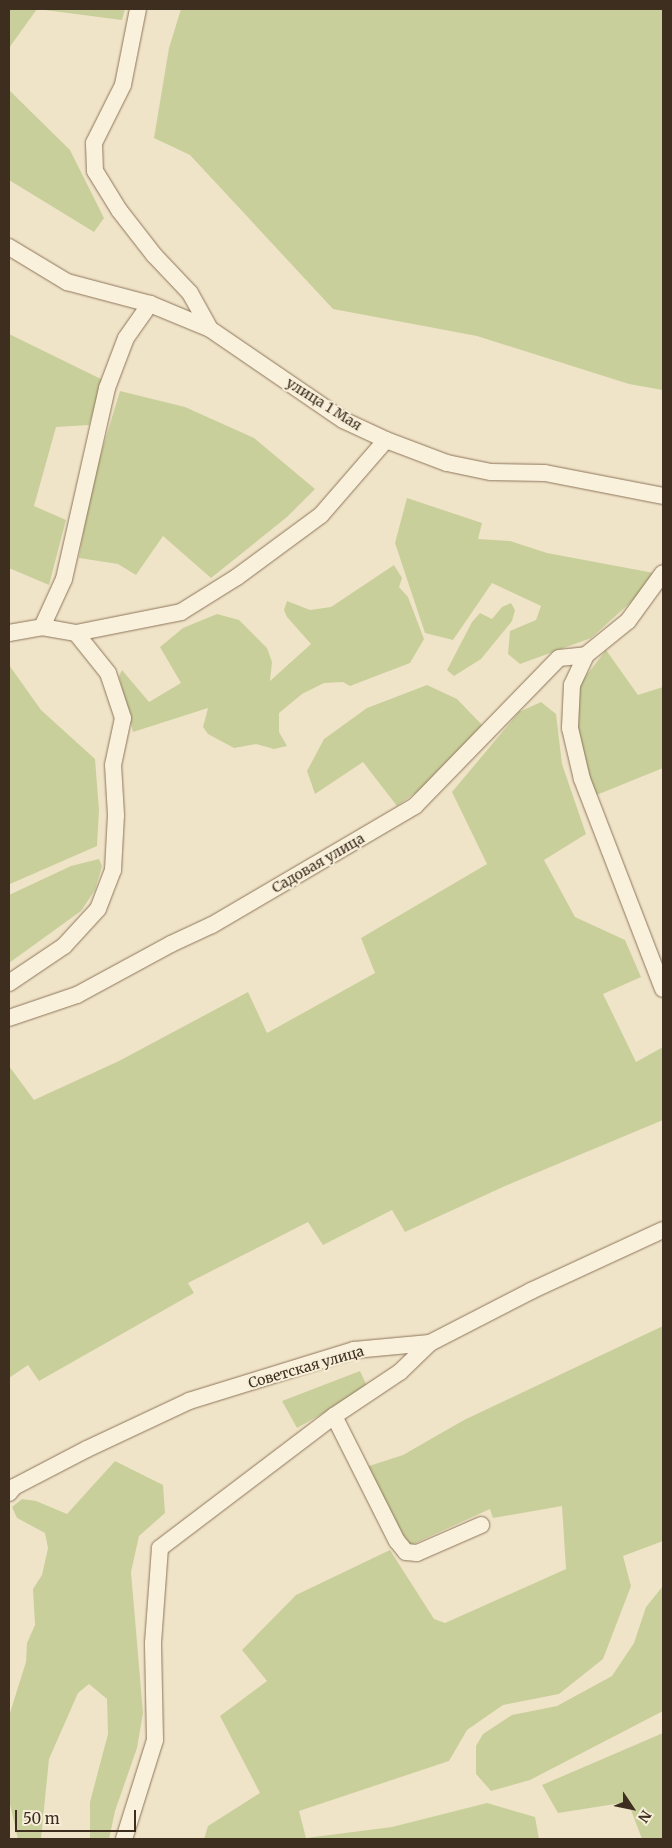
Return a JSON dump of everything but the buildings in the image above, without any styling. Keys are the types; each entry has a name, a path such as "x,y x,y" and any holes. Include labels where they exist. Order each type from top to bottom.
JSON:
{"street":[{"path":"138,9 123,85 94,144 95,171 130,225 190,293 210,330"},
{"name":"улица 1 Мая","path":"9,247 67,282 150,304 210,330 344,420 386,440 446,463 491,472 545,473 663,496"},
{"path":"42,627 64,579 107,388 126,338 150,304"},
{"path":"9,633 42,627 76,633 181,612 237,577 321,515 386,440"},
{"path":"663,573 628,621 586,655 572,684 570,728 582,779 663,989"},
{"path":"9,983 64,946 98,909 113,870 116,815 113,765 123,718 108,673 76,633"},
{"name":"Садовая улица","path":"9,1018 77,995 171,944 212,926 415,806 560,658 586,655"},
{"name":"Советская улица","path":"9,1493 14,1487 79,1453 189,1401 354,1350 430,1343 530,1291 663,1230"},
{"path":"124,1839 156,1740 152,1643 160,1548 334,1416 400,1372 430,1343"},
{"path":"334,1416 406,1552 417,1553 481,1525"}],"green space":[{"path":"9,9 37,9 9,48"},
{"path":"37,9 125,9 122,20"},
{"path":"181,9 663,9 663,390 629,384 477,336 333,309 190,155 154,138 169,48"},
{"path":"9,90 70,150 104,218 94,232 9,180"},
{"path":"9,334 103,380 89,425 56,427 34,506 66,520 49,585 9,568"},
{"path":"120,391 185,407 254,438 315,489 287,517 211,578 163,536 136,575 118,564 79,558 90,490"},
{"path":"407,498 482,523 478,539 510,541 547,553 654,573 641,593 591,638 520,664 508,654 510,631 536,620 541,606 492,583 453,640 425,633 395,543"},
{"path":"394,565 402,578 399,587 408,597 424,639 410,663 350,686 343,682 324,683 302,694 279,713 279,732 287,746 274,749 256,744 234,748 208,734 203,727 208,708 133,732 119,676 122,670 149,702 181,683 160,647 183,628 217,614 239,620 267,648 272,662 270,681 311,644 287,617 284,610 287,601 310,610 331,607"},
{"path":"511,603 515,610 512,621 481,659 454,676 447,670 472,622 480,613 492,619 502,607"},
{"path":"606,650 638,695 663,687 663,768 594,796 575,720 579,685"},
{"path":"9,665 41,710 95,759 99,810 97,846 10,884"},
{"path":"427,685 457,699 482,725 425,786 397,806 363,762 315,794 307,771 324,739 367,708"},
{"path":"541,702 556,714 562,764 586,834 544,860 575,917 625,940 641,977 603,994 636,1062 663,1047 663,1120 505,1186 405,1232 392,1210 323,1245 308,1222 188,1283 194,1293 39,1381 28,1365 9,1378 9,1066 34,1100 119,1061 248,992 267,1033 375,973 361,938 487,864 452,792 519,712"},
{"path":"99,859 102,866 95,890 81,911 9,963 9,895 71,866"},
{"path":"663,1326 663,1541 623,1556 631,1586 603,1659 559,1694 503,1705 467,1730 449,1761 299,1811 306,1838 392,1827 487,1803 535,1817 539,1839 204,1839 208,1826 260,1793 220,1716 267,1681 242,1650 296,1595 390,1550 434,1619 445,1623 566,1569 562,1506 493,1518 490,1509 411,1545 401,1537 366,1467 403,1455 464,1420"},
{"path":"360,1371 368,1388 297,1428 282,1401"},
{"path":"115,1461 163,1485 165,1513 139,1536 131,1572 143,1713 137,1748 115,1811 109,1839 90,1839 90,1802 108,1734 107,1699 89,1684 78,1693 49,1759 41,1839 18,1839 9,1800 9,1716 26,1662 27,1643 35,1625 33,1589 42,1575 48,1548 45,1533 17,1518 12,1507 22,1499 36,1501 67,1514"},
{"path":"663,1586 663,1711 530,1780 491,1791 476,1774 476,1746 483,1734 512,1715 557,1706 612,1676 634,1643 646,1607"},
{"path":"663,1733 663,1839 642,1839 628,1802 558,1813 542,1785"}]}
